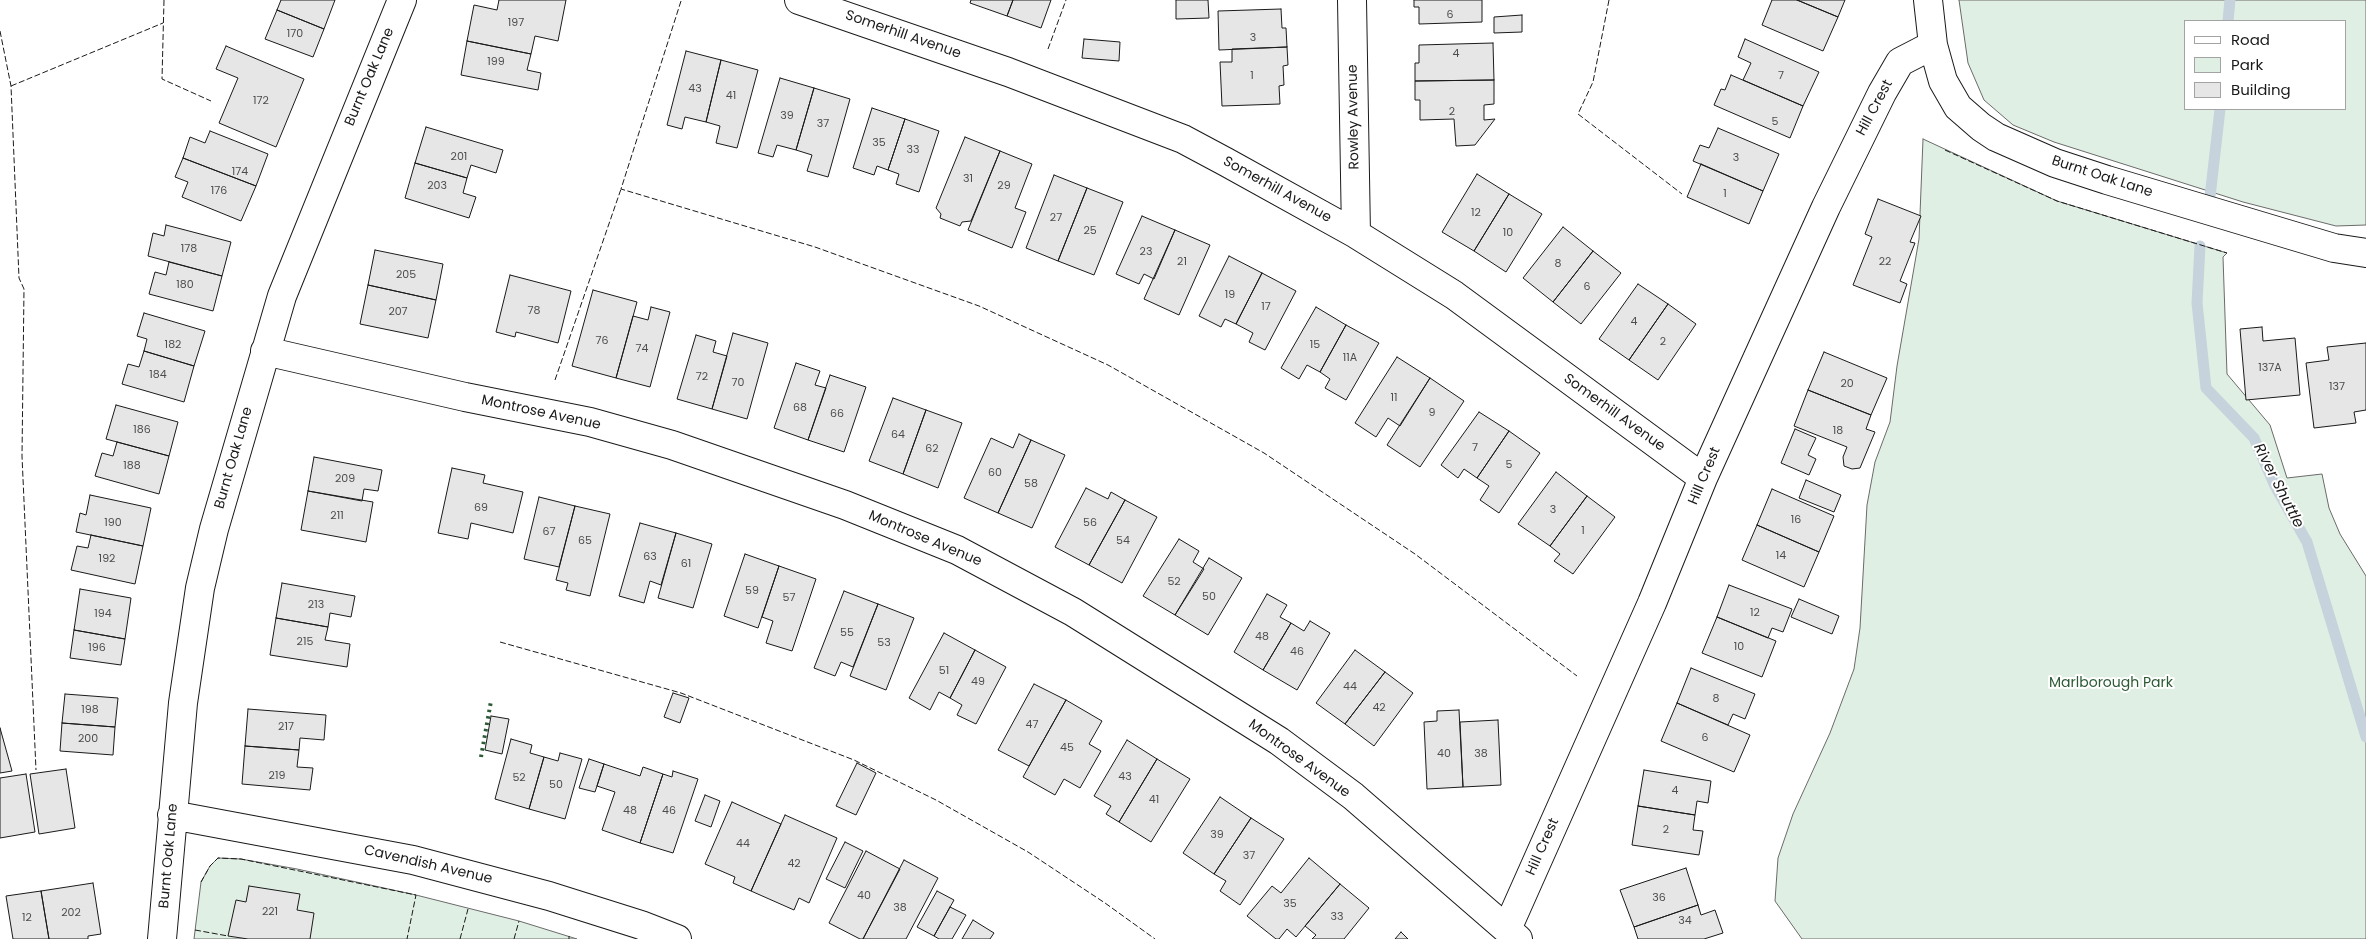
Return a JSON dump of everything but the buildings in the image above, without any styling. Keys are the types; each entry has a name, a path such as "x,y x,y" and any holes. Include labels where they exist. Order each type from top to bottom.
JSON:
{"street":[{"name":"Burnt Oak Lane","path":"162,939 183,703 200,588 225,487 265,351 298,254 402,0"},
{"name":"Somerhill Avenue","path":"799,0 1008,72 1183,139 1356,234 1454,295 1703,478"},
{"name":"Rowley Avenue","path":"1352,0 1356,234"},
{"name":"Burnt Oak Lane","path":"1928,0 1933,45 1943,81 1958,107 1981,127 2018,148 2106,180 2334,248 2366,252"},
{"name":"Hill Crest","path":"1512,934 1703,478 1826,207 1882,93 1900,62 1933,45"},
{"name":"Montrose Avenue","path":"265,351 464,397 590,422 663,442 845,506 957,550 1073,612 1280,741 1353,796 1512,934"},
{"name":"Cavendish Avenue","path":"172,815 451,869 549,896 677,939"}],"green space":[{"path":"1959,0 2366,0 2366,225 2336,226 2243,202 2054,142 2013,125 1984,100 1968,63"},
{"name":"Marlborough Park","path":"1923,139 2057,201 2227,253 2223,257 2227,374 2270,425 2287,478 2322,474 2329,508 2340,534 2366,576 2366,939 1802,939 1775,901 1778,858 1793,814 1830,733 1854,669 1860,628 1867,505 1875,462 1890,422 1897,366 1919,239"},
{"path":"218,858 241,859 297,869 416,895 519,921 577,939 194,939 201,882 210,866"}],"waterway":[{"name":"River Shuttle","path":"2228,20 2230,0"},
{"name":"River Shuttle","path":"2210,197 2220,110"},
{"name":"River Shuttle","path":"2200,246 2197,303 2206,388 2254,438 2275,486 2307,542 2366,737"}],"hedge":[{"path":"481,757 491,701"}],"fence":[{"path":"164,0 162,79 211,101"},
{"path":"1048,49 1066,0"},
{"path":"1609,0 1593,82 1578,114 1682,194"},
{"path":"681,1 621,189 815,247 979,306 1108,365 1264,453 1415,554 1577,676"},
{"path":"11,86 163,23"},
{"path":"0,31 11,86 19,278 24,289 22,456 36,770"},
{"path":"1945,150 2057,201 2227,253"},
{"path":"555,380 621,189"},
{"path":"500,642 681,693 854,760 936,800 1028,852 1155,939"},
{"path":"201,882 210,866 218,858 241,859 416,895 407,939"},
{"path":"460,939 468,909"},
{"path":"514,939 519,921"},
{"path":"195,930 228,936"}]}
